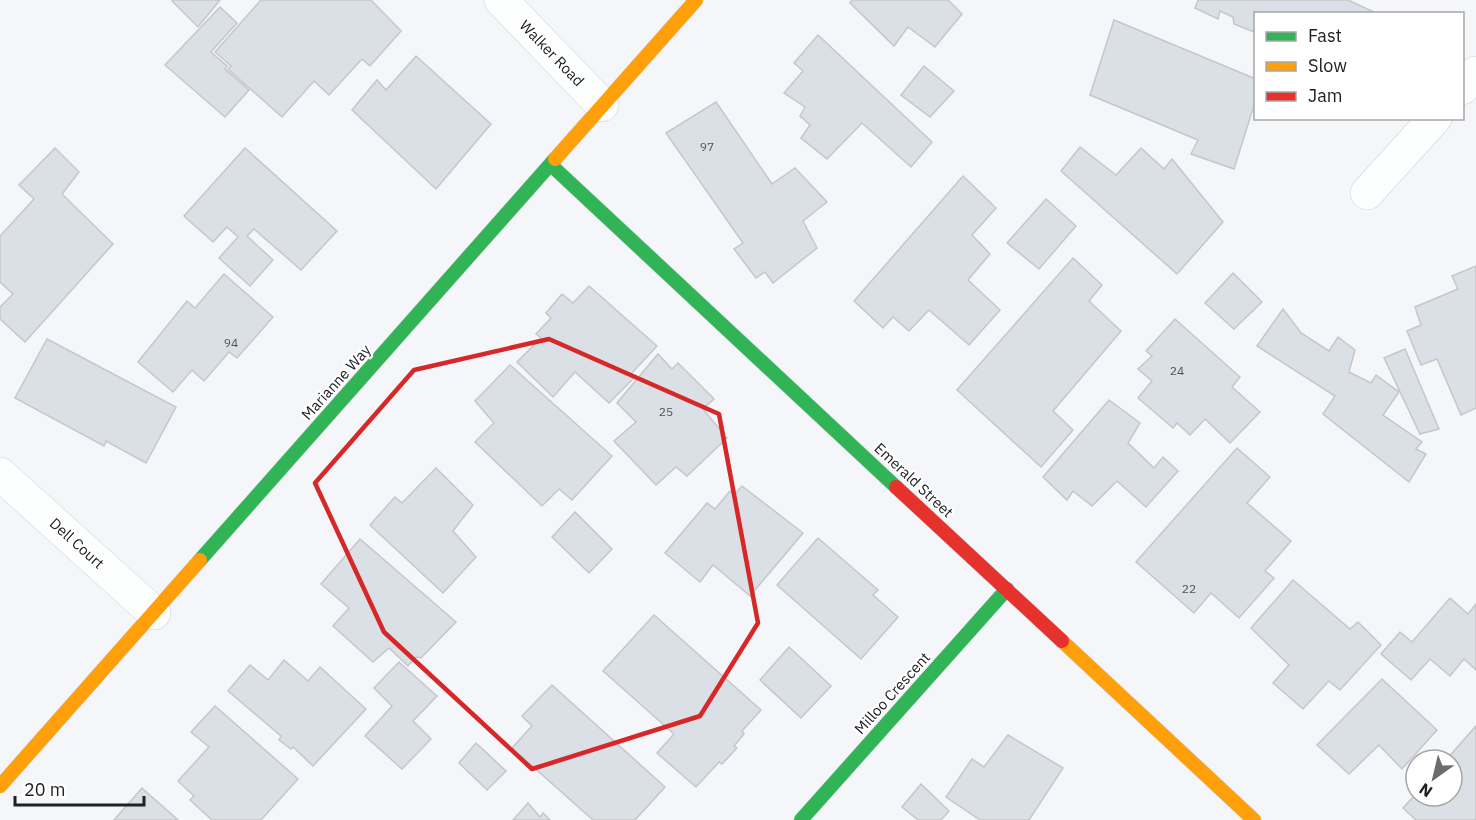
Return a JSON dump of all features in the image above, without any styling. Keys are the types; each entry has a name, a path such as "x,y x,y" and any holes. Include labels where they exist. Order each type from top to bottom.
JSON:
{"street":[{"name":"Walker Road","path":"501,0 602,105"},
{"name":"Marianne Way","path":"0,786 696,0"},
{"path":"1464,86 1476,73"},
{"path":"1367,193 1433,120"},
{"name":"Emerald Street","path":"551,165 1254,820"},
{"name":"Dell Court","path":"0,474 154,613"},
{"name":"Milloo Crescent","path":"801,820 1007,589"}],"highlighted area":[{"path":"549,339 719,414 758,623 700,716 532,769 384,632 315,483 414,370"}],"building":[{"path":"172,0 220,0 198,27 172,1"},
{"path":"261,0 371,0 401,31 370,66 362,59 329,95 314,81 282,117 228,69 231,66 215,52"},
{"path":"852,0 948,0 962,14 935,47 908,27 894,46 850,3"},
{"path":"1198,0 1348,0 1374,12 1254,12 1254,32 1234,24 1233,17 1220,11 1218,19 1195,8"},
{"path":"220,7 237,23 211,52 227,66 225,69 249,90 225,117 165,65"},
{"path":"1114,20 1254,78 1254,105 1234,169 1191,154 1198,140 1090,95"},
{"path":"818,35 932,142 911,167 862,123 827,159 801,138 810,125 800,116 805,107 784,93 803,71 794,63"},
{"path":"416,56 491,124 436,189 352,110 377,80 386,90"},
{"path":"924,66 954,91 930,117 901,95"},
{"path":"716,102 772,184 795,168 827,202 803,221 817,248 773,283 765,272 756,278 734,249 743,243 666,133"},
{"path":"1080,147 1116,175 1141,148 1164,169 1172,159 1223,222 1177,274 1061,171"},
{"path":"55,148 79,172 62,194 113,244 25,342 0,319 0,307 13,294 0,282 0,236 34,199 19,185"},
{"path":"245,148 337,231 301,270 254,229 247,236 273,260 250,286 219,258 238,237 227,227 213,242 184,216"},
{"path":"963,176 996,208 972,235 990,254 968,280 1000,310 969,345 929,310 909,331 893,317 883,328 854,301"},
{"path":"1046,199 1076,226 1039,269 1007,243"},
{"path":"1073,258 1102,285 1089,301 1121,331 1053,411 1073,430 1041,467 957,390"},
{"path":"1476,266 1476,408 1461,415 1437,359 1421,365 1407,331 1421,325 1415,307 1458,289 1452,276"},
{"path":"1233,273 1262,302 1234,329 1205,303"},
{"path":"224,274 273,317 237,358 229,352 204,381 192,370 173,392 138,362 187,301 195,308"},
{"path":"589,286 657,346 630,375 633,379 609,403 575,372 553,397 517,362 541,338 536,334 551,318 546,313 562,294 573,303"},
{"path":"1283,309 1301,333 1329,351 1338,337 1355,350 1349,372 1371,383 1376,375 1399,392 1383,415 1422,442 1416,449 1426,454 1409,482 1323,414 1335,396 1257,346"},
{"path":"1175,319 1240,377 1232,387 1260,412 1230,443 1205,419 1190,435 1177,423 1173,428 1138,398 1152,381 1138,369 1152,356 1146,351"},
{"path":"47,339 176,407 146,463 106,441 104,446 15,398"},
{"path":"1405,349 1439,429 1420,434 1384,358"},
{"path":"658,354 672,369 678,363 714,399 703,409 727,438 687,476 676,467 656,485 614,441 636,422 617,403"},
{"path":"510,365 612,456 572,500 559,489 542,506 475,442 494,423 475,401"},
{"path":"1109,400 1140,423 1128,443 1154,468 1163,457 1178,471 1146,507 1117,481 1092,506 1073,491 1067,500 1043,477"},
{"path":"1237,448 1270,477 1247,503 1291,541 1265,571 1274,578 1239,618 1211,593 1194,613 1136,562"},
{"path":"436,468 473,505 453,531 476,557 443,593 370,525 395,497 402,503"},
{"path":"742,486 803,533 750,596 713,565 700,582 665,553 707,503 715,509 730,491 735,494"},
{"path":"575,512 612,549 589,573 552,537"},
{"path":"818,538 878,590 873,595 898,617 861,659 777,585"},
{"path":"360,539 456,622 421,658 416,657 408,666 389,648 373,662 333,626 349,608 321,584"},
{"path":"1293,580 1350,629 1358,622 1381,645 1340,690 1329,681 1303,709 1273,683 1289,665 1251,628"},
{"path":"1450,598 1468,614 1476,604 1476,670 1464,659 1450,676 1430,659 1411,680 1381,654 1400,632 1412,642"},
{"path":"654,615 761,710 742,731 744,734 734,746 737,748 722,764 719,762 696,787 657,753 674,734 603,671"},
{"path":"789,647 831,686 801,718 760,680"},
{"path":"284,660 308,681 320,667 366,709 313,766 293,747 291,749 279,740 281,736 228,691 250,665 268,680"},
{"path":"399,662 437,696 413,721 431,739 402,769 365,736 392,706 374,688"},
{"path":"1382,679 1437,730 1421,748 1404,748 1402,769 1379,745 1349,774 1317,745"},
{"path":"552,685 665,787 635,820 593,820 512,748 532,726 522,716"},
{"path":"215,706 298,779 261,820 212,820 190,800 194,796 178,781 209,747 191,732"},
{"path":"1476,726 1476,820 1416,820 1404,807 1464,808 1464,748 1457,748"},
{"path":"1008,735 1063,768 1029,820 980,820 946,797 972,759 984,767"},
{"path":"476,743 506,771 487,790 459,763"},
{"path":"921,784 949,811 941,820 918,820 902,807"},
{"path":"142,788 178,820 114,820"},
{"path":"528,803 540,817 543,813 550,820 513,820"}],"traffic: fast":[{"path":"200,560 555,159"},
{"path":"551,165 896,487"},
{"path":"801,820 1007,589"}],"traffic: slow":[{"path":"555,159 696,0"},
{"path":"0,786 200,560"},
{"path":"1062,641 1254,820"}],"traffic: jam":[{"path":"896,487 1062,641"}]}
